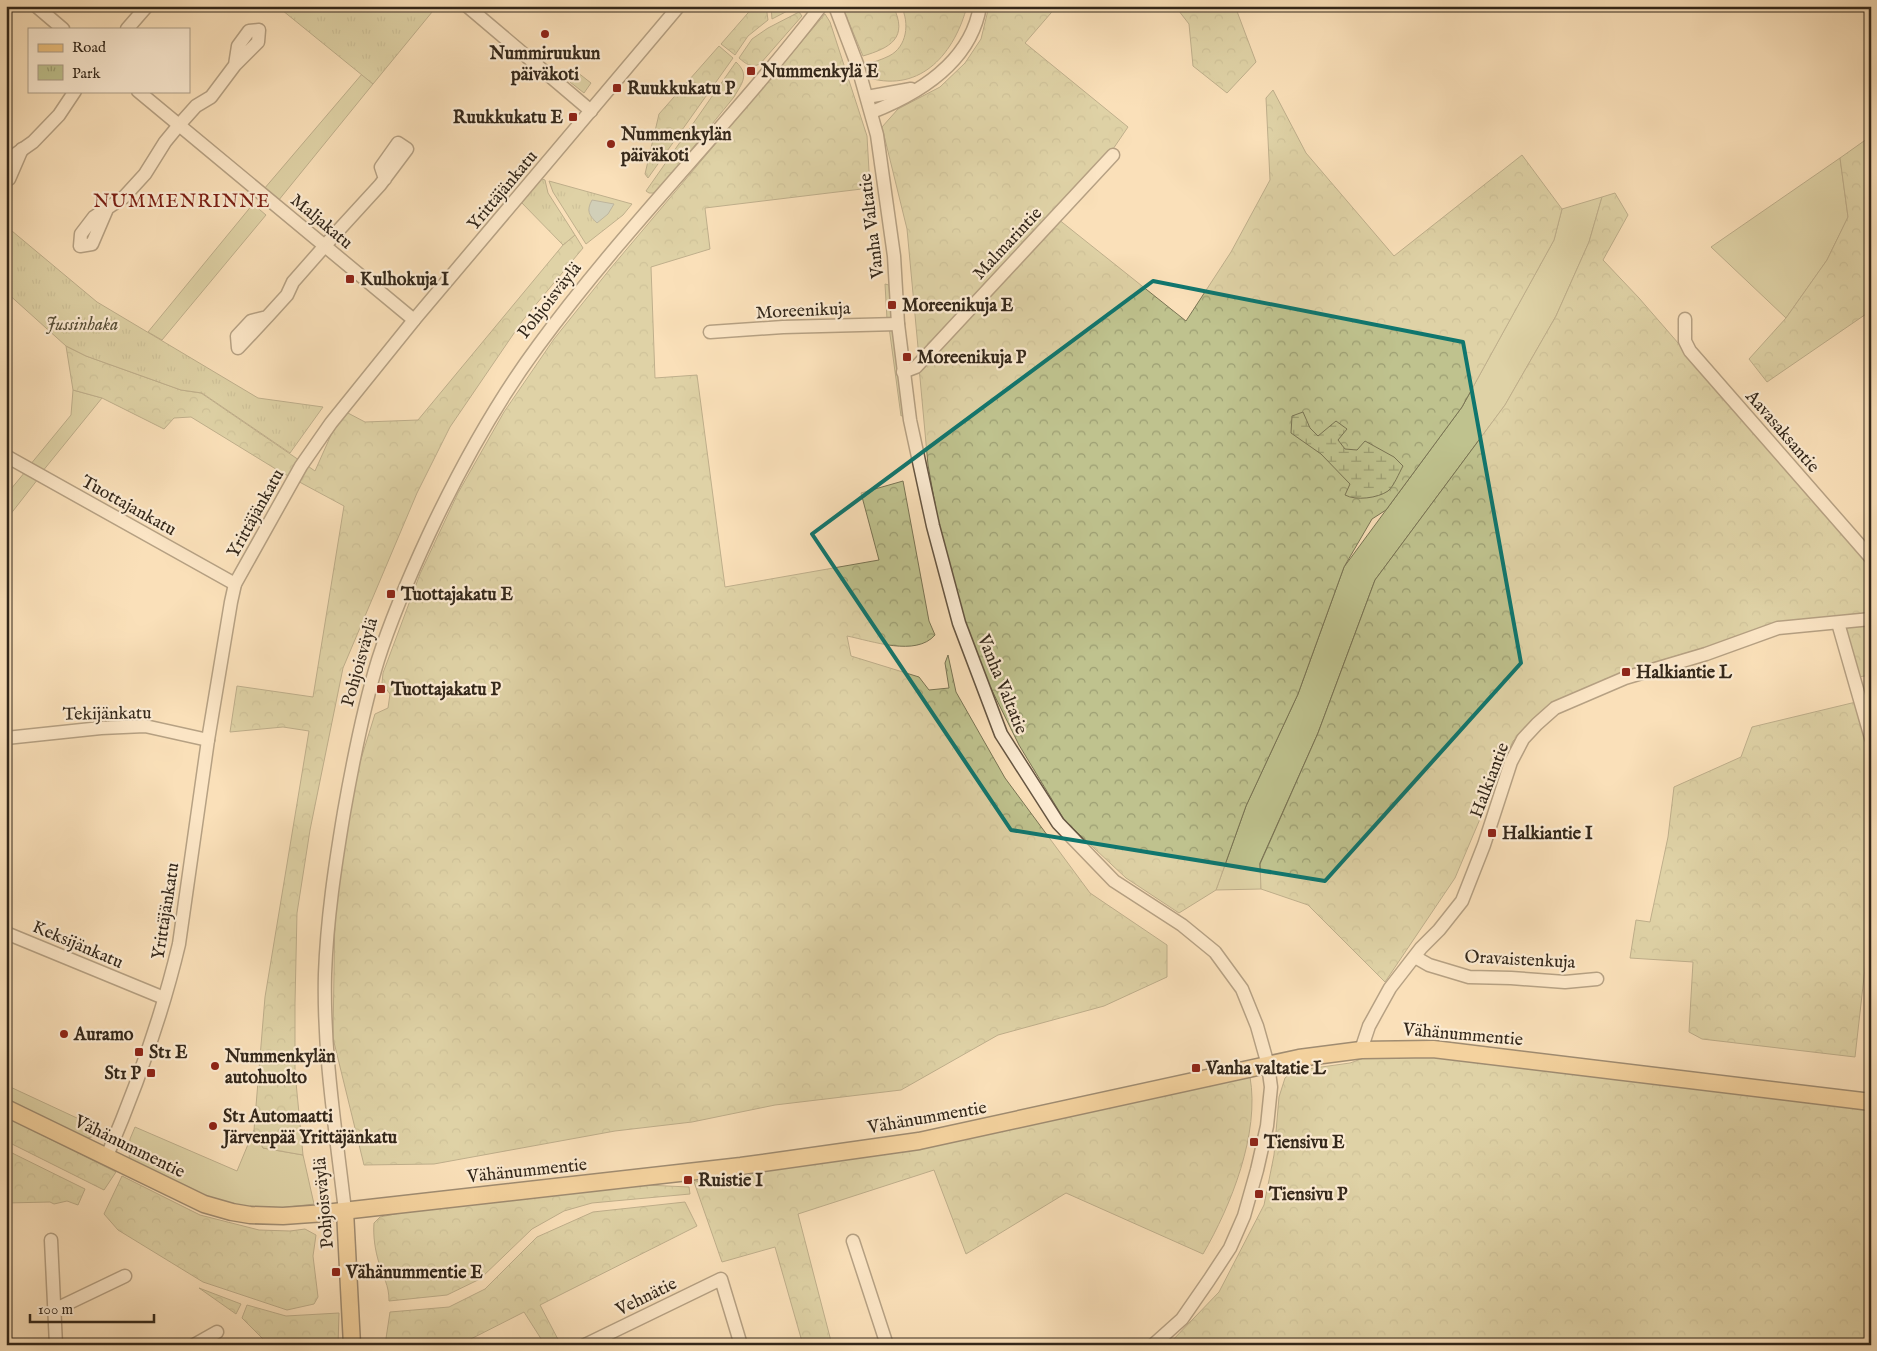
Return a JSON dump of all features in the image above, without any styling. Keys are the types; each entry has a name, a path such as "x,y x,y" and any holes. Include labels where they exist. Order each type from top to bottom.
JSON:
{"main road":[{"name":"Vähänummentie","path":"6,1108 204,1204 232,1212 267,1216 345,1211 741,1166 919,1141 1299,1058 1361,1050 1433,1049 1871,1102"},
{"name":"Pohjoisväylä","path":"345,1211 352,1345"}],"street":[{"path":"36,6 62,28"},
{"path":"128,28 147,6"},
{"path":"467,6 591,111"},
{"name":"Yrittäjänkatu","path":"108,1156 130,1100 180,944 208,740 235,584 304,460 331,423 414,320 679,6"},
{"name":"Pohjoisväylä","path":"345,1211 327,1054 325,976 329,906 355,752 378,662 393,616 452,484 482,430 536,348 573,299 752,91 821,6"},
{"path":"872,112 887,106 930,82 944,71 966,44 980,6"},
{"name":"Vanha Valtatie","path":"836,7 872,112 882,164 894,256 903,372 910,420 932,526 959,623 1001,734 1058,823 1114,882 1182,925 1215,952 1242,989 1257,1026 1268,1065 1271,1087 1267,1126 1244,1216 1230,1248 1182,1319 1153,1345"},
{"path":"107,209 124,197 145,174 165,142 179,125 196,106 211,97 235,65"},
{"path":"867,97 906,91 930,82"},
{"path":"6,161 33,142 59,115 74,92"},
{"name":"Maljakatu","path":"139,92 414,320"},
{"path":"6,178 9,179 22,149"},
{"name":"Malmarintie","path":"903,372 916,367 1113,155"},
{"path":"267,318 287,296 293,282 385,179"},
{"name":"Aavasaksantie","path":"1685,319 1686,341 1690,350 1871,558"},
{"name":"Moreenikuja","path":"710,332 802,326 898,324"},
{"name":"Tuottajankatu","path":"6,456 235,584"},
{"name":"Halkiantie","path":"1361,1050 1369,1026 1390,988 1462,901 1484,845 1511,762 1523,739 1536,724 1556,708 1626,678 1706,654 1778,628 1871,619"},
{"path":"1838,623 1871,738"},
{"name":"Tekijänkatu","path":"6,738 101,728 146,726 208,740"},
{"name":"Keksijänkatu","path":"6,933 164,998"},
{"name":"Oravaistenkuja","path":"1415,957 1429,965 1469,977 1566,982 1597,979"},
{"path":"51,1240 56,1345"},
{"path":"853,1241 887,1345"},
{"path":"54,1310 125,1276"},
{"name":"Vehnätie","path":"585,1345 721,1279 740,1345"},
{"path":"194,1345 217,1332"}],"highlighted area":[{"path":"1153,281 1463,342 1521,663 1325,881 1011,830 812,534"}],"green space":[{"path":"277,6 437,6 373,84"},
{"path":"754,6 766,6 768,20 748,36 735,55 721,44"},
{"path":"771,6 797,6 772,19"},
{"path":"842,6 893,6 899,26 898,34 889,45 863,56"},
{"path":"901,6 967,6 962,23 954,39 945,53 933,65 920,74 905,80 888,81 869,78 866,65 889,56 900,47 903,41 906,27"},
{"path":"989,6 1057,6 1025,43 1128,127 1111,152 919,358 907,229 882,127 898,109 940,87 965,63 981,39"},
{"path":"1175,6 1235,6 1256,62 1227,93 1193,66 1189,24"},
{"path":"799,12 802,16 760,64 749,65 739,58 752,39 768,28"},
{"path":"825,14 830,22 867,136 870,188 705,208 710,249 651,267 655,378 697,375 725,587 879,560 861,493 903,481 929,621 935,635 927,642 905,646 881,644 847,636 851,656 919,677 929,690 949,688 945,663 948,655 956,692 1005,778 1090,893 1167,945 1167,977 1104,1006 998,1035 901,1090 775,1105 692,1122 615,1131 434,1164 364,1165 333,1038 335,908 352,788 375,714 388,708 390,694 382,683 383,673 420,574 458,493 504,412 554,339 610,269"},
{"path":"719,46 733,58 648,178 645,174 659,114"},
{"path":"736,62 744,75 734,97 656,193 646,191"},
{"path":"577,72 591,83 584,93 570,82"},
{"path":"362,74 373,84 278,201 264,189"},
{"path":"1273,90 1306,153 1394,256 1522,155 1562,209 1554,240 1462,407 1386,510 1372,519 1344,567 1298,694 1246,806 1216,890 1179,913 1126,878 1065,821 1019,745 973,652 942,543 928,465 919,367 1058,219 1186,321 1231,252 1270,180 1266,98"},
{"path":"1871,136 1871,314 1869,312 1767,382 1749,359 1786,318 1827,260 1848,217 1840,158"},
{"path":"1840,158 1848,217 1827,260 1786,318 1711,247"},
{"path":"539,178 545,180 548,193 575,235 563,245 520,201"},
{"path":"549,181 632,204 623,215 586,244 553,192"},
{"path":"1615,193 1628,215 1603,260 1639,298 1871,565 1871,614 1787,623 1622,672 1553,705 1513,741 1455,878 1385,982 1308,905 1261,889 1260,864 1318,733 1375,580 1505,405 1556,316 1589,242 1602,197"},
{"path":"1602,197 1589,242 1556,316 1505,405 1375,580 1318,733 1260,863 1261,889 1216,890 1246,806 1298,694 1344,567 1462,407 1554,240 1562,209"},
{"path":"253,204 266,215 162,340 148,332"},
{"name":"Jussinhaka","path":"6,226 97,302 258,398 323,407 290,453 202,393 181,390 86,356 66,346 6,292"},
{"path":"575,235 583,248 523,320 450,427 417,493 343,668 310,830 297,913 295,1072 303,1155 263,1148 254,1130 265,997 309,731 283,727 230,732 237,686 313,697 344,506 279,471 191,417 174,418 164,429 102,398 73,390 66,346 86,356 181,390 201,393 315,471 331,435 346,412 365,422 418,420 563,245"},
{"path":"885,284 889,285 891,318 887,319"},
{"path":"889,327 894,332 904,415 901,416"},
{"path":"73,390 102,398 42,472 30,465 71,415"},
{"path":"1303,412 1310,428 1318,436 1336,421 1347,429 1338,440 1345,449 1357,450 1365,441 1394,457 1403,466 1390,489 1379,495 1367,498 1355,498 1345,495 1350,484 1321,454 1291,433 1292,416"},
{"path":"25,472 38,479 6,520 6,495"},
{"path":"1871,624 1871,675 1858,677 1843,628"},
{"path":"1856,702 1871,724 1871,915 1855,1057 1702,1039 1689,1032 1693,962 1630,958 1636,920 1650,922 1668,837 1674,787 1741,757 1752,727"},
{"path":"1435,1054 1871,1108 1871,1345 1168,1345 1219,1292 1264,1205 1274,1155 1279,1097 1285,1078 1293,1071 1350,1063 1367,1057"},
{"path":"1250,1077 1252,1099 1251,1122 1241,1168 1224,1214 1203,1254 1066,1193 966,1254 934,1170 798,1214 832,1345 803,1345 775,1247 722,1262 694,1182 956,1140"},
{"path":"6,1085 107,1132 88,1138 6,1105"},
{"path":"6,1117 116,1172 104,1190 6,1141"},
{"path":"135,1127 237,1171 254,1130 263,1148 303,1155 314,1204 262,1210 216,1203 129,1162 130,1139"},
{"path":"6,1150 85,1189 78,1205 67,1201 54,1204 50,1202 6,1203"},
{"path":"122,1176 200,1215 259,1230 290,1231 305,1229 316,1235 313,1256 318,1297 314,1304 287,1310 203,1282 118,1230 104,1214"},
{"path":"646,1185 689,1187 690,1194 592,1203 564,1211 532,1229 480,1279 447,1295 389,1301 387,1285 376,1253 374,1223 380,1217 430,1207"},
{"path":"685,1202 697,1226 540,1305 561,1345 545,1345 524,1312 459,1345 385,1345 390,1312 449,1307 485,1289 537,1237 593,1212"},
{"path":"199,1288 241,1304 236,1314"},
{"path":"247,1305 286,1316 339,1313 338,1345 269,1345 242,1318"}],"water":[{"path":"592,200 614,204 608,214 597,223 589,213"}],"place":[{"name":"Nummiruukun päiväkoti","path":"545,34"},
{"name":"Nummenkylä E","path":"751,71"},
{"name":"Ruukkukatu P","path":"617,88"},
{"name":"Ruukkukatu E","path":"573,117"},
{"name":"Nummenkylän päiväkoti","path":"611,144"},
{"name":"Kulhokuja I","path":"350,279"},
{"name":"Moreenikuja E","path":"892,305"},
{"name":"Moreenikuja P","path":"907,357"},
{"name":"Tuottajakatu E","path":"391,594"},
{"name":"Halkiantie L","path":"1626,672"},
{"name":"Tuottajakatu P","path":"381,689"},
{"name":"Halkiantie I","path":"1492,833"},
{"name":"Auramo","path":"64,1034"},
{"name":"St1 E","path":"139,1052"},
{"name":"Nummenkylän autohuolto","path":"215,1066"},
{"name":"Vanha valtatie L","path":"1196,1068"},
{"name":"St1 P","path":"151,1073"},
{"name":"St1 Automaatti Järvenpää Yrittäjänkatu","path":"213,1126"},
{"name":"Tiensivu E","path":"1254,1142"},
{"name":"Ruistie I","path":"688,1180"},
{"name":"Tiensivu P","path":"1259,1194"},
{"name":"Vähänummentie E","path":"336,1272"}],"district":[{"name":"NUMMENRINNE","path":"182,200"}]}
